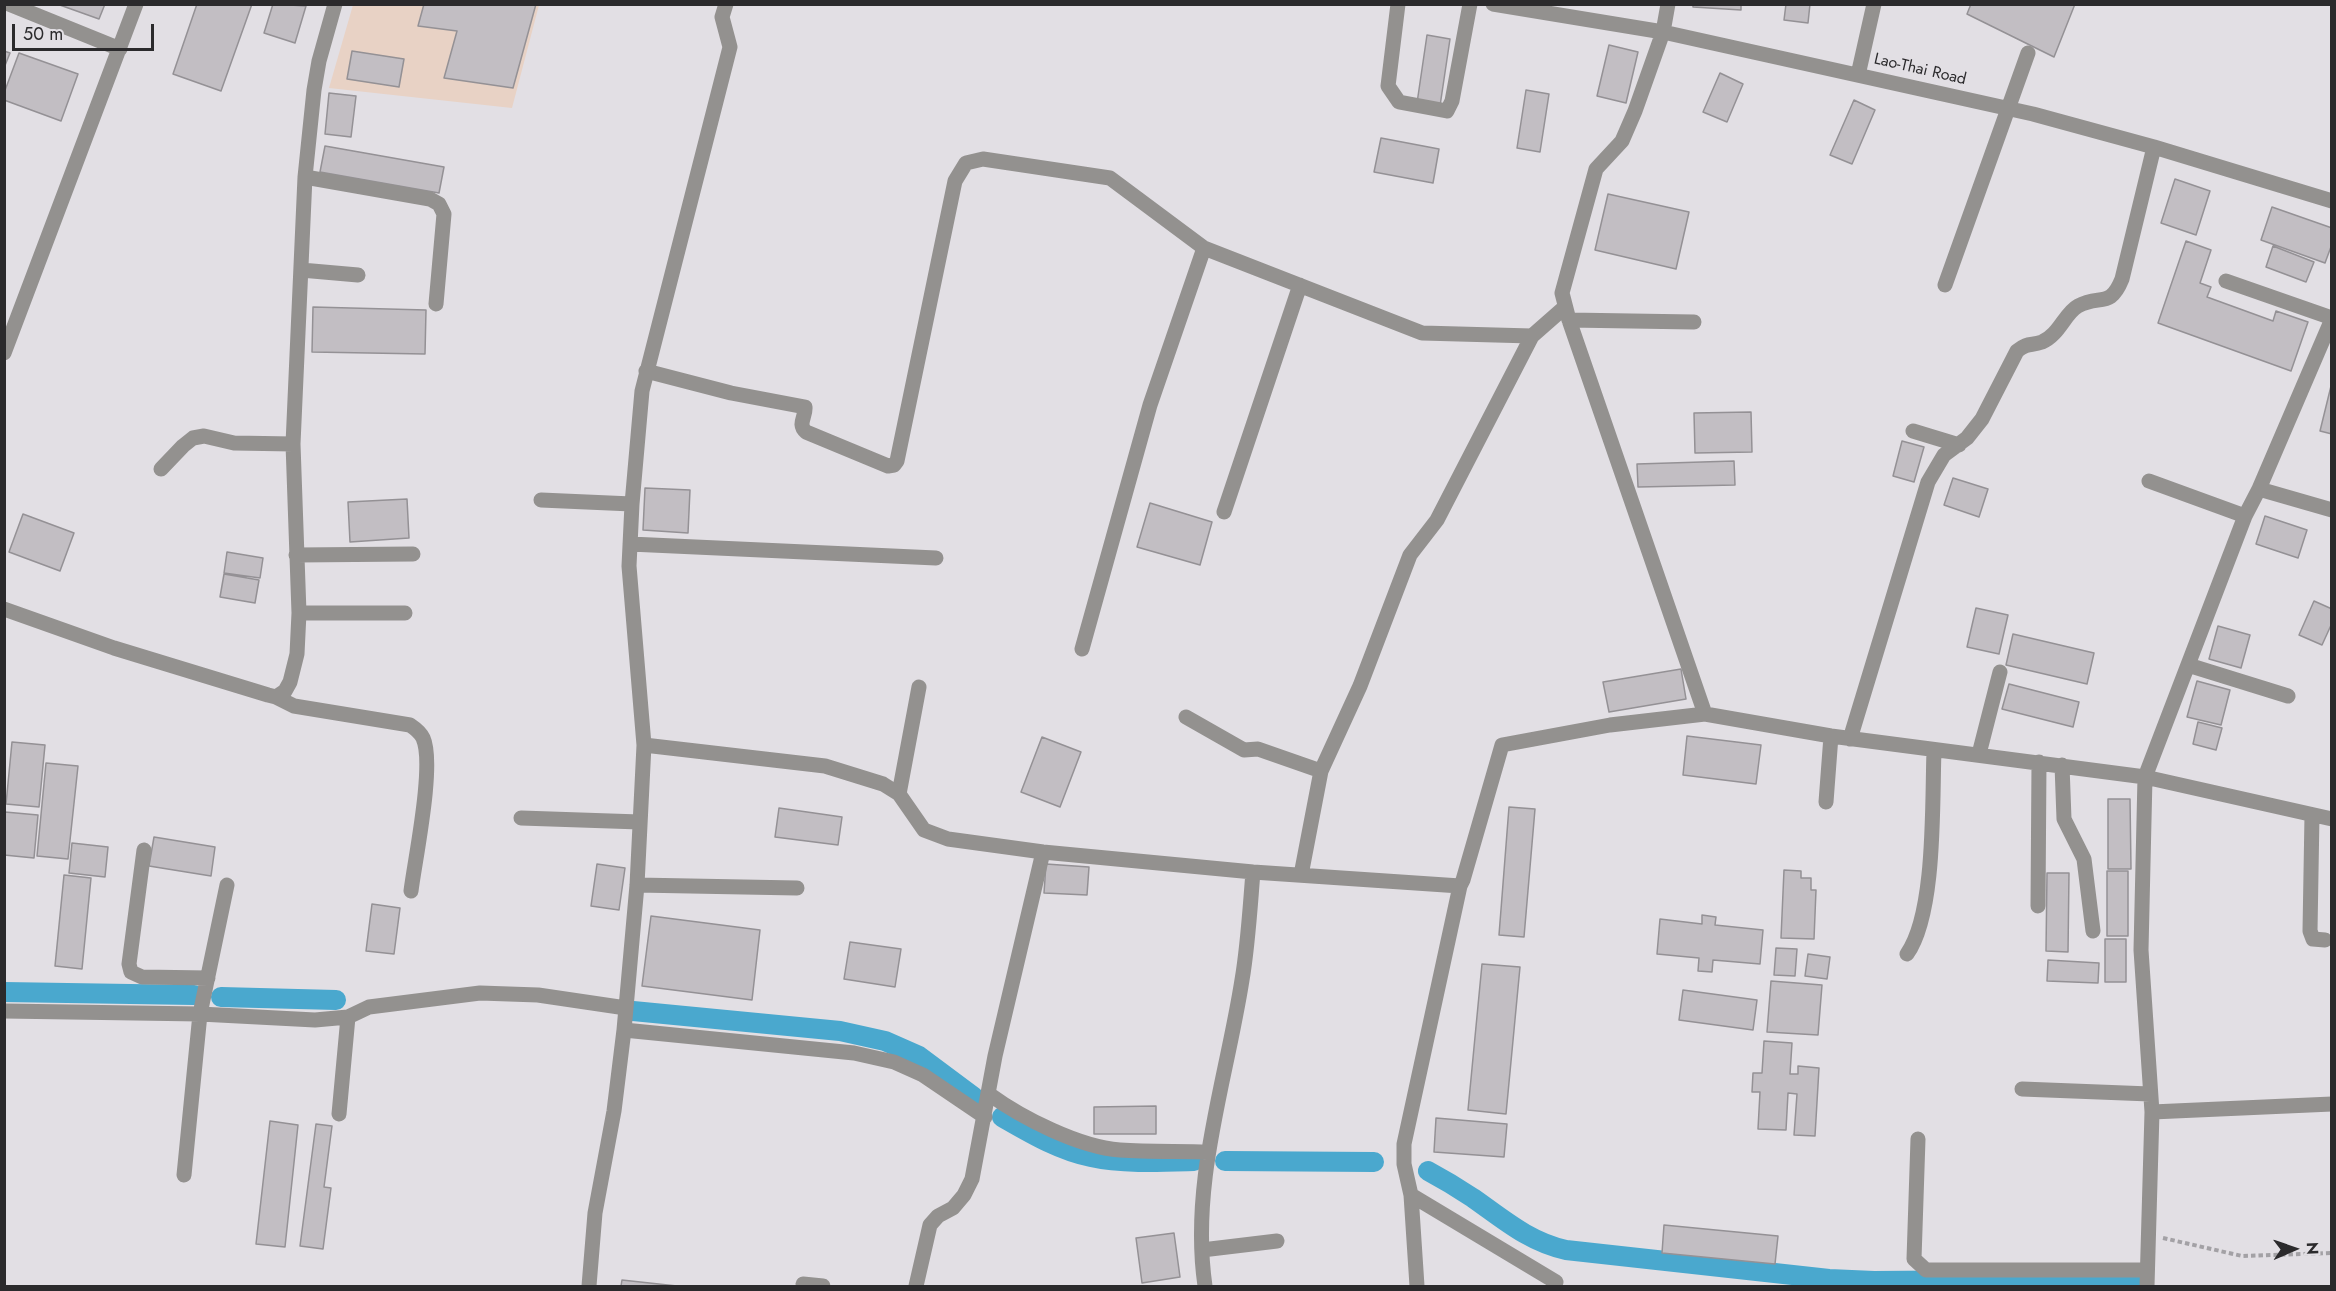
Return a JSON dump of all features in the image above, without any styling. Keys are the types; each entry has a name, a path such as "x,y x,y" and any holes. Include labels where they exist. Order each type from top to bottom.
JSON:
{"street":[{"path":"9,4 120,49"},
{"path":"4,353 136,4"},
{"path":"276,697 285,691 290,682 297,654 293,444 305,177 319,61 335,4"},
{"path":"589,1287 596,1213 615,1111 637,885 644,745 629,566 632,504 646,371 730,47 722,16 726,4"},
{"path":"1398,4 1388,86 1399,102 1447,111 1452,101 1470,4"},
{"name":"Lao-Thai Road","path":"1493,4 1525,7 1663,32 2007,108 2154,147 2331,201"},
{"path":"1668,4 1663,32 1622,141 1596,169 1562,293 1567,314 1705,714"},
{"path":"1858,75 1874,4"},
{"path":"1945,285 2028,53"},
{"path":"1850,739 1928,482 1944,455 1959,446 1983,419 2017,351 2025,344 2042,342 2059,329 2077,306 2109,298 2117,292 2154,147"},
{"path":"646,371 731,393 805,407 801,424 807,432 888,466 894,465 897,461 955,181 966,164 983,159 1110,178 1204,248 1422,333 1532,336"},
{"path":"305,177 430,199 439,204 444,214 436,304"},
{"path":"1082,650 1150,405 1204,248"},
{"path":"301,270 358,275"},
{"path":"2147,1287 2152,1113 2141,950 2145,777 2245,516 2259,489 2331,318 2226,281"},
{"path":"1224,512 1300,285"},
{"path":"1301,875 1321,771 1360,686 1410,555 1437,520 1532,336 1567,314 1694,322"},
{"path":"1913,431 1959,446"},
{"path":"161,469 193,438 204,436 234,443 293,444"},
{"path":"2149,481 2245,516"},
{"path":"2259,489 2331,510"},
{"path":"541,500 632,504"},
{"path":"630,544 936,558"},
{"path":"296,555 413,554"},
{"path":"4,609 114,648 276,697 294,706 410,725 419,731 424,740 427,773 411,891"},
{"path":"298,613 405,613"},
{"path":"2188,665 2288,696"},
{"path":"1979,754 2000,672"},
{"path":"899,794 919,687"},
{"path":"1418,1287 1412,1195 1404,1164 1404,1144 1460,886 1502,745 1610,725 1705,714 1850,739 2145,777 2331,819"},
{"path":"1186,717 1244,750 1258,749 1321,771"},
{"path":"1826,802 1831,736"},
{"path":"644,745 825,766 883,784 899,794 924,830 948,839 1042,852 1253,872 1460,886"},
{"path":"1907,954 1914,945 1929,886 1934,750"},
{"path":"2038,906 2039,762"},
{"path":"2062,765 2064,819 2084,859 2093,931"},
{"path":"2312,815 2310,931 2313,939 2325,940"},
{"path":"521,818 640,822"},
{"path":"144,850 129,964 131,972 142,976 208,978"},
{"path":"916,1287 930,1225 938,1216 953,1208 964,1195 972,1179 995,1056 1042,852"},
{"path":"1206,1287 1201,1226 1208,1152 1243,979 1253,872"},
{"path":"184,1174 200,1014 227,885"},
{"path":"637,885 797,888"},
{"path":"4,1011 200,1014 315,1020 348,1017 369,1007 480,993 538,994 626,1008"},
{"path":"339,1114 348,1017"},
{"path":"624,1030 854,1053 894,1062 923,1075 985,1117"},
{"path":"2022,1089 2151,1094"},
{"path":"989,1094 1009,1108 1082,1143 1118,1150 1208,1152"},
{"path":"2152,1113 2331,1104"},
{"path":"1918,1139 1914,1259 1926,1270 2147,1270"},
{"path":"1412,1195 1556,1282"},
{"path":"1202,1250 1276,1241"},
{"path":"803,1284 823,1287"}],"path":[{"path":"2148,1235 2242,1256 2331,1253"}],"shaded area":[{"path":"353,5 539,5 512,108 329,88"}],"building":[{"path":"57,4 105,4 99,19"},
{"path":"197,4 252,4 221,91 173,74"},
{"path":"273,4 306,6 295,43 264,33"},
{"path":"424,4 536,4 513,88 444,78 457,31 418,26"},
{"path":"1693,4 1741,4 1741,10 1693,7"},
{"path":"1786,4 1810,4 1808,23 1784,20"},
{"path":"1971,4 2075,4 2054,57 1967,14"},
{"path":"1427,35 1450,39 1440,106 1417,103"},
{"path":"1609,45 1638,52 1626,103 1597,96"},
{"path":"4,51 10,53 4,68"},
{"path":"352,51 404,59 399,87 347,79"},
{"path":"19,53 78,74 61,121 4,100 4,93"},
{"path":"1720,73 1743,84 1727,122 1703,112"},
{"path":"1526,90 1549,94 1540,152 1517,148"},
{"path":"329,93 356,96 351,137 325,134"},
{"path":"1854,100 1875,110 1852,164 1830,155"},
{"path":"1381,138 1439,149 1433,183 1374,172"},
{"path":"325,146 444,167 439,193 320,172"},
{"path":"2175,179 2210,191 2196,235 2161,223"},
{"path":"1608,194 1689,212 1676,269 1595,250"},
{"path":"2272,207 2332,228 2332,244 2325,263 2261,240"},
{"path":"2186,241 2211,250 2200,283 2211,287 2207,297 2273,321 2276,311 2308,322 2291,371 2158,323"},
{"path":"2273,246 2314,262 2306,282 2266,267"},
{"path":"313,307 426,310 425,354 312,352"},
{"path":"2332,382 2332,434 2320,431"},
{"path":"1751,412 1752,452 1695,453 1694,413"},
{"path":"1902,441 1924,447 1914,482 1893,476"},
{"path":"1734,461 1735,485 1638,487 1637,464"},
{"path":"1953,478 1988,489 1979,517 1944,505"},
{"path":"645,488 690,490 688,533 643,530"},
{"path":"407,499 409,538 350,542 348,502"},
{"path":"1150,503 1212,522 1200,565 1137,547"},
{"path":"23,514 74,533 60,571 9,552"},
{"path":"2265,516 2307,530 2298,558 2256,544"},
{"path":"227,552 263,558 260,578 224,573"},
{"path":"224,574 259,580 255,603 220,597"},
{"path":"2314,601 2332,609 2332,623 2322,645 2299,635"},
{"path":"1976,608 2008,615 1999,654 1967,647"},
{"path":"2218,626 2250,635 2241,668 2209,659"},
{"path":"2013,634 2094,653 2087,684 2006,665"},
{"path":"1681,669 1686,699 1609,712 1603,682"},
{"path":"2197,681 2230,690 2221,725 2187,717"},
{"path":"2009,684 2079,702 2073,727 2002,709"},
{"path":"2198,722 2222,728 2216,750 2193,744"},
{"path":"1687,736 1761,745 1756,784 1683,775"},
{"path":"1042,737 1081,752 1060,807 1021,792"},
{"path":"12,742 45,745 39,807 6,804"},
{"path":"46,763 78,766 68,859 37,856"},
{"path":"2108,799 2130,799 2131,869 2108,869"},
{"path":"1509,807 1535,809 1524,937 1499,935"},
{"path":"779,808 842,817 838,845 775,837"},
{"path":"5,812 38,815 34,858 4,855"},
{"path":"154,837 215,847 211,876 149,866"},
{"path":"72,843 108,847 105,877 69,873"},
{"path":"597,864 625,868 619,910 591,906"},
{"path":"1046,864 1089,867 1087,895 1044,893"},
{"path":"1784,870 1801,871 1801,878 1811,878 1811,890 1816,890 1814,939 1781,938"},
{"path":"2107,871 2128,871 2128,936 2107,936"},
{"path":"2047,873 2069,873 2068,952 2046,951"},
{"path":"64,875 91,878 82,969 55,966"},
{"path":"372,904 400,908 394,954 366,951"},
{"path":"1702,915 1716,917 1715,925 1763,930 1760,964 1713,960 1712,972 1698,971 1699,958 1657,954 1660,919 1702,924"},
{"path":"651,916 760,930 752,1000 642,986"},
{"path":"2105,939 2126,939 2126,982 2105,982"},
{"path":"850,942 901,949 895,987 844,979"},
{"path":"1776,948 1797,949 1795,976 1774,975"},
{"path":"1808,954 1830,957 1827,979 1805,976"},
{"path":"2048,960 2099,963 2098,983 2047,981"},
{"path":"1482,964 1520,967 1506,1114 1468,1110"},
{"path":"1771,981 1822,985 1818,1035 1767,1032"},
{"path":"1683,990 1757,1000 1753,1030 1679,1020"},
{"path":"1764,1041 1792,1043 1790,1074 1798,1074 1798,1066 1819,1068 1815,1136 1794,1135 1797,1094 1788,1093 1786,1130 1758,1129 1760,1092 1752,1092 1753,1073 1762,1073"},
{"path":"1156,1106 1156,1134 1094,1134 1094,1107"},
{"path":"1436,1118 1507,1124 1504,1157 1434,1152"},
{"path":"270,1121 298,1125 285,1247 256,1244"},
{"path":"316,1124 332,1126 324,1187 331,1188 323,1249 300,1246"},
{"path":"1664,1225 1778,1236 1775,1264 1662,1253"},
{"path":"1174,1233 1180,1277 1142,1283 1136,1238"},
{"path":"622,1280 677,1286 621,1286"}],"waterway":[{"path":"4,992 194,995"},
{"path":"221,997 336,1000"},
{"path":"633,1011 840,1031 885,1041 919,1056 974,1097"},
{"path":"1002,1117 1056,1145 1091,1157 1129,1162 1194,1161"},
{"path":"1225,1161 1374,1162"},
{"path":"1428,1171 1467,1194 1528,1236 1566,1250 1829,1279 1874,1281 2137,1279"}]}
